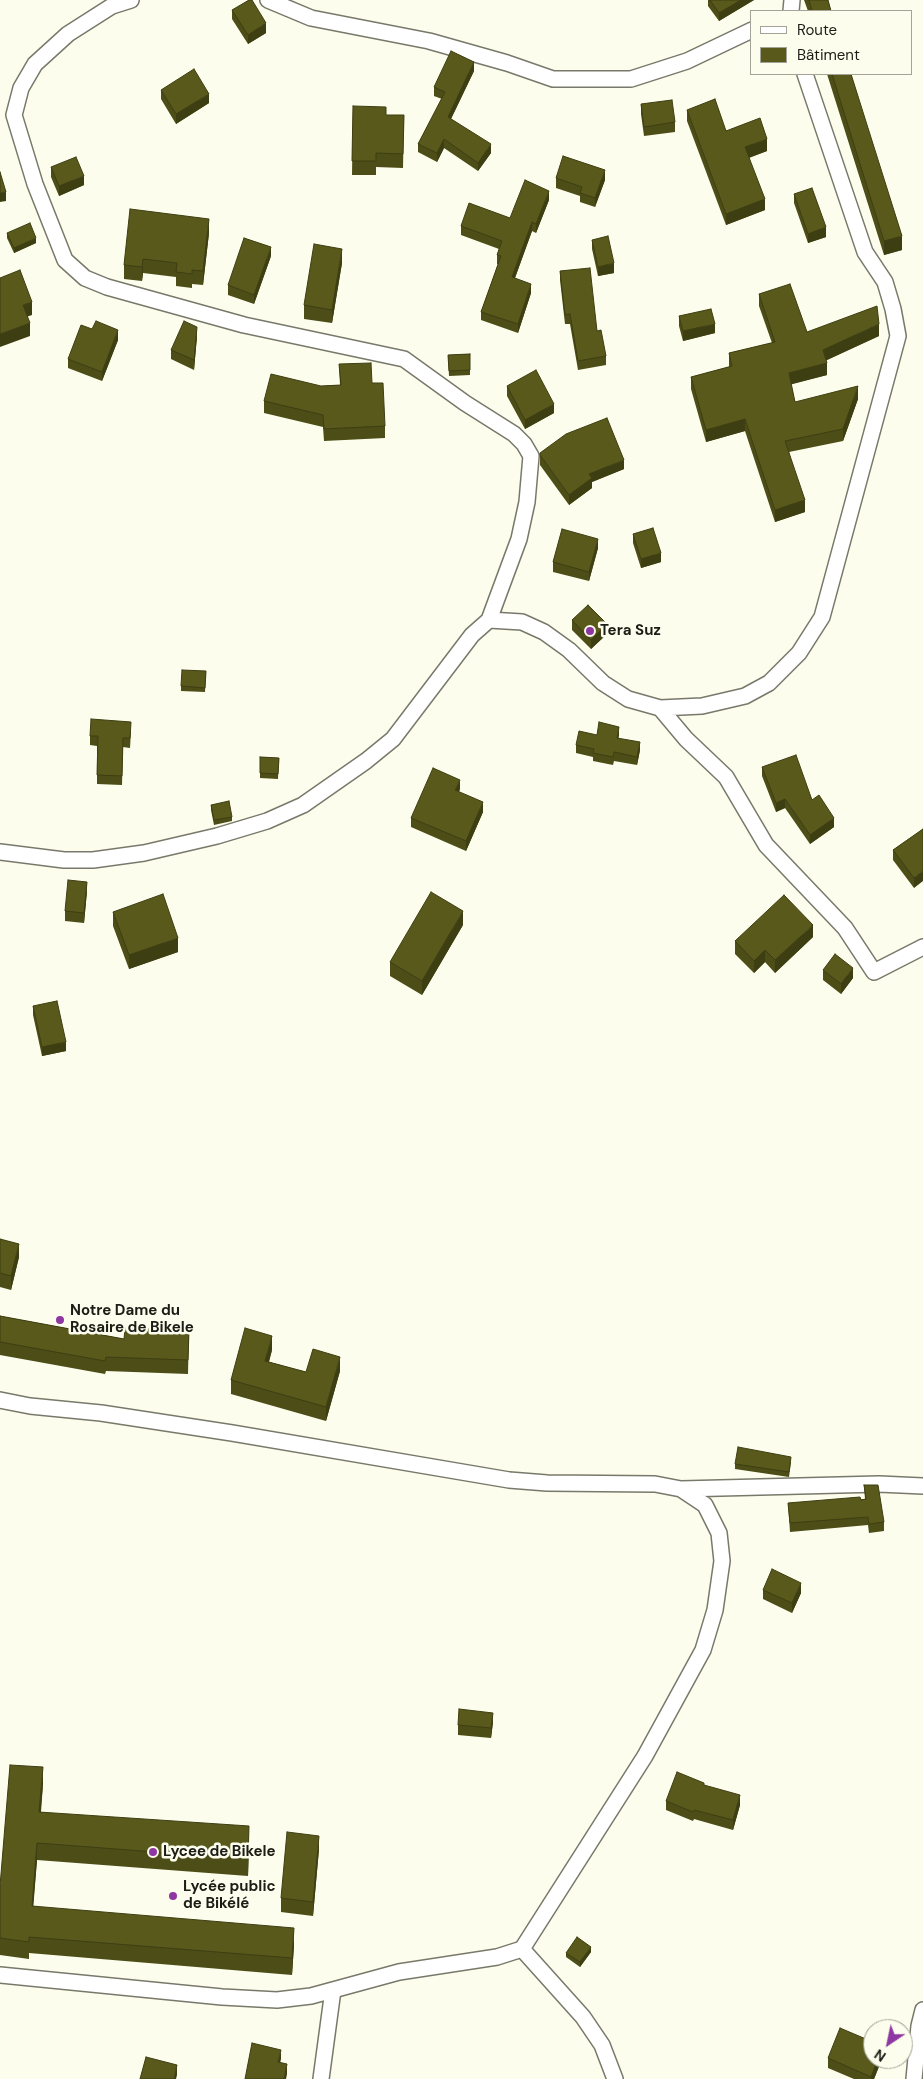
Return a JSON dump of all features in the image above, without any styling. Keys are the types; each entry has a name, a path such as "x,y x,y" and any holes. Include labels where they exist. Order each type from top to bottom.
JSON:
{"street":[{"path":"0,852 64,860 93,860 144,854 226,834 267,821 303,805 366,761 393,739 472,635 489,620 519,539 527,502 530,456 524,444 514,434 464,403 404,359 244,325 107,288 85,278 65,260 35,184 14,115 16,106 21,88 34,64 68,34 112,6 131,0"},
{"path":"268,0 311,18 429,41 507,63 553,80 631,79 687,61 750,31"},
{"path":"489,620 522,622 544,632 569,650 612,688 628,699 660,708 702,706 745,696 768,683 799,653 822,617 898,336 885,282 865,252 805,75"},
{"path":"660,708 686,739 726,778 766,845 845,928 874,972 923,947"},
{"path":"0,1400 30,1406 101,1413 232,1433 509,1480 547,1483 655,1484 681,1489 879,1484 923,1486"},
{"path":"0,1975 222,1997 278,2000 311,1996 399,1972 496,1957 522,1949 645,1756 703,1650 716,1610 722,1561 719,1533 705,1505 681,1489"},
{"path":"522,1949 583,2017 602,2045 615,2079"},
{"path":"321,2079 333,1990"},
{"path":"914,2079 919,2026 923,2010"}],"building":[{"path":"252,0 266,23 248,35 232,10"},
{"path":"710,0 741,0 719,13"},
{"path":"809,0 828,0 831,10 812,10"},
{"path":"451,51 474,62 448,117 491,144 478,163 444,139 437,153 418,144 445,92 434,87"},
{"path":"194,69 209,94 176,114 161,90"},
{"path":"832,75 851,75 902,236 884,241"},
{"path":"715,99 726,131 760,118 767,139 745,147 765,199 726,214 687,110"},
{"path":"672,100 675,122 644,127 641,104"},
{"path":"353,106 386,107 386,115 404,115 403,154 376,153 376,161 352,161"},
{"path":"563,156 605,170 595,198 580,193 582,187 556,178"},
{"path":"76,157 84,176 59,186 51,167"},
{"path":"0,172 6,192 0,193"},
{"path":"525,180 549,191 536,224 532,222 512,277 531,284 518,324 481,312 501,256 497,255 502,241 461,226 469,203 510,218"},
{"path":"812,188 826,227 808,234 794,194"},
{"path":"130,209 209,219 203,271 192,270 192,274 176,272 177,263 143,259 142,267 124,265"},
{"path":"30,223 36,238 14,248 7,233"},
{"path":"608,236 614,263 598,267 592,240"},
{"path":"244,238 271,247 254,295 228,285"},
{"path":"314,244 342,249 332,310 304,305"},
{"path":"590,268 597,331 601,330 606,356 578,361 570,314 565,315 560,271"},
{"path":"20,270 32,302 23,305 30,323 0,334 0,278"},
{"path":"790,284 807,332 877,306 879,324 823,350 827,363 789,373 795,402 858,386 843,429 785,441 805,500 775,510 745,419 706,430 691,377 732,366 729,353 775,342 759,294"},
{"path":"711,309 715,324 683,331 679,316"},
{"path":"96,321 118,330 102,372 68,359 81,325 92,329"},
{"path":"184,321 197,327 194,360 171,350"},
{"path":"470,354 470,370 449,371 448,355"},
{"path":"371,363 372,383 383,383 385,426 324,429 323,415 264,401 271,374 321,386 341,385 339,364"},
{"path":"536,370 554,404 525,420 507,386"},
{"path":"607,418 624,460 589,474 592,478 569,495 540,453 566,434"},
{"path":"653,528 661,553 641,559 633,534"},
{"path":"562,529 598,539 589,572 553,562"},
{"path":"588,605 607,624 591,640 572,620"},
{"path":"182,670 206,671 205,688 181,686"},
{"path":"91,719 131,722 130,738 123,738 122,776 97,775 98,736 90,736"},
{"path":"599,722 619,727 617,738 640,742 637,757 614,752 613,757 593,753 594,749 576,745 579,731 597,735"},
{"path":"796,755 812,800 819,795 834,818 810,835 785,799 776,803 762,767"},
{"path":"260,757 279,758 278,774 260,773"},
{"path":"433,768 460,780 455,790 483,802 466,841 411,818"},
{"path":"229,801 232,817 214,820 211,805"},
{"path":"923,829 923,871 914,878 893,850"},
{"path":"68,880 87,882 84,913 65,911"},
{"path":"431,892 463,911 422,981 390,962"},
{"path":"163,894 178,938 129,955 113,912"},
{"path":"784,895 813,925 775,960 765,950 754,961 735,941"},
{"path":"835,954 853,968 841,984 823,970"},
{"path":"57,1001 66,1042 42,1047 33,1006"},
{"path":"0,1239 19,1244 11,1276 0,1273"},
{"path":"0,1316 124,1339 125,1328 189,1330 188,1360 106,1357 105,1361 0,1342"},
{"path":"245,1328 272,1336 265,1361 306,1372 313,1349 340,1357 326,1407 231,1380"},
{"path":"738,1447 791,1457 789,1472 735,1464"},
{"path":"864,1485 878,1485 884,1522 869,1524 868,1517 790,1523 788,1503 860,1497 861,1500 866,1499"},
{"path":"772,1569 801,1583 792,1603 763,1590"},
{"path":"459,1709 493,1713 491,1728 458,1725"},
{"path":"10,1765 43,1767 39,1812 249,1826 248,1859 37,1843 32,1906 294,1928 292,1958 29,1937 29,1942 0,1938 0,1886"},
{"path":"677,1772 704,1783 704,1785 740,1795 733,1820 694,1810 693,1812 666,1801"},
{"path":"287,1832 319,1836 313,1902 281,1898"},
{"path":"577,1937 591,1947 580,1962 566,1953"},
{"path":"840,2028 863,2038 863,2069 874,2069 871,2077 828,2058"},
{"path":"252,2043 281,2050 278,2062 287,2064 284,2079 245,2079"},
{"path":"146,2057 177,2065 174,2079 140,2079"}],"place":[{"name":"Tera Suz","path":"590,631"},
{"name":"Notre Dame du Rosaire de Bikele","path":"60,1320"},
{"name":"Lycee de Bikele","path":"153,1852"},
{"name":"Lycée public de Bikélé","path":"173,1896"}]}
